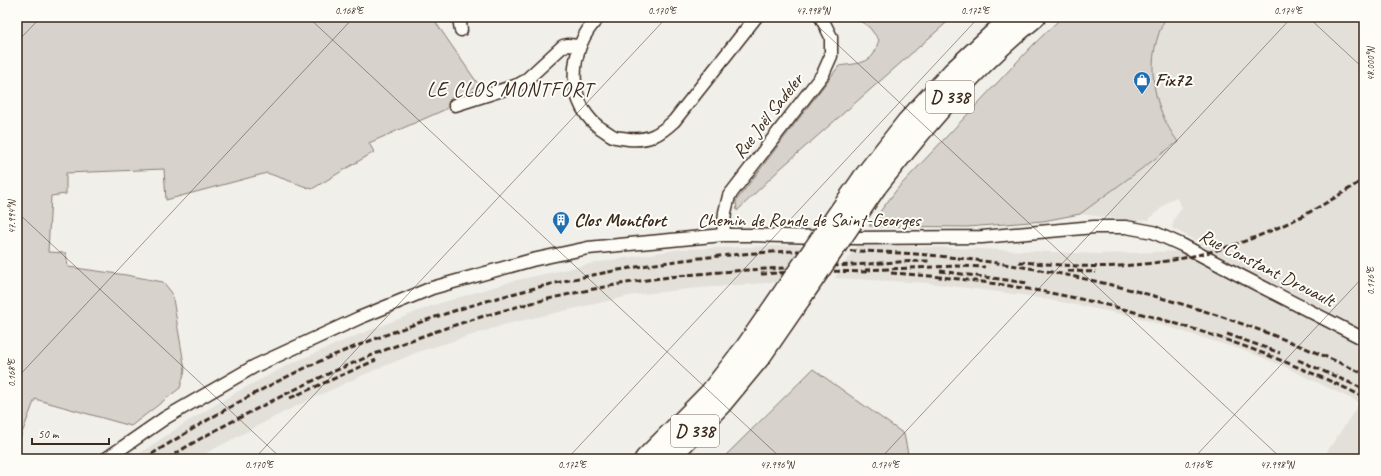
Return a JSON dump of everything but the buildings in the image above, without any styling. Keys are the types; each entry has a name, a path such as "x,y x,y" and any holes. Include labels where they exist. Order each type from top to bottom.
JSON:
{"highway":[{"name":"D 338","path":"668,459 722,403 760,357 793,294 869,183 907,122 948,78 1012,17"},
{"name":"D 338","path":"869,183 921,130 964,82 1001,46 1035,17"},
{"name":"D 338","path":"645,459 710,393 746,347 793,294"}],"street":[{"path":"461,17 461,30"},
{"path":"599,17 590,27 579,46 574,68 575,91 577,98 584,113 597,127 615,137 635,140 647,139 662,132 674,121 756,17"},
{"name":"Rue Joël Sadeler","path":"723,235 725,212 729,196 823,74 831,56 830,37 821,17"},
{"path":"455,105 518,85 525,81 563,46 568,44 579,46"},
{"name":"Chemin de Ronde de Saint-Georges","path":"106,459 165,418 255,366 358,318 432,288 532,260 588,248 723,235 855,238 982,237 1094,227 1126,227 1153,232"},
{"name":"Rue Constant Drouault","path":"1153,232 1182,245 1364,339"}],"shaded area":[{"path":"17,17 432,17 478,84 444,110 369,143 374,152 312,189 267,173 166,200 164,169 66,173 66,194 51,196 48,252 66,253 68,267 163,282 172,293 185,370 180,388 131,426 35,399 19,441 17,440"},
{"path":"854,17 953,17 781,168 737,211 736,201 839,66 866,61 874,53 879,40 869,27"},
{"path":"1062,17 1166,17 1159,33 1155,49 1153,65 1154,81 1162,113 1178,142 1080,214 1043,221 967,227 869,226 898,188 1032,46"},
{"path":"1166,17 1364,17 1364,459 1322,459 1360,403 1283,366 1248,352 1136,317 1022,295 928,283 835,278 858,244 1099,254 1183,251 1205,246 1172,228 1174,219 1182,208 1176,197 1169,201 1148,220 1135,221 1080,214 1178,142 1161,113 1155,95 1153,81 1154,50 1158,34"},
{"path":"804,245 780,282 634,295 507,324 418,352 363,375 284,412 195,459 131,459 185,423 235,393 290,364 355,336 434,305 517,280 599,262 682,249"},
{"path":"813,369 904,434 909,459 722,459"}],"railway":[{"path":"1019,262 1069,266 1119,266 1186,258 1248,240 1277,228 1306,214 1364,179"},
{"path":"144,459 221,412 260,390 301,370 324,359 444,314 493,299 594,275 644,266 746,254 797,251 870,251 943,256 1016,266 1088,280 1159,297 1229,319 1297,345 1364,374"},
{"path":"167,459 234,420 315,380 433,332 515,307 599,288 685,275 714,272 931,261"},
{"path":"865,270 957,266 985,267"},
{"path":"825,271 869,272"},
{"path":"940,271 1028,283"},
{"path":"1068,271 1096,272"},
{"path":"761,274 795,272"},
{"path":"891,273 952,278 1013,286 1134,312 1193,329 1251,349 1308,371 1364,397"},
{"path":"1227,334 1280,353"},
{"path":"290,398 376,360"},
{"path":"1298,360 1364,389"}],"place":[{"name":"Fix72","path":"1142,95"},
{"name":"Clos Montfort","path":"561,235"}],"district":[{"name":"LE CLOS MONTFORT","path":"510,89"}]}
